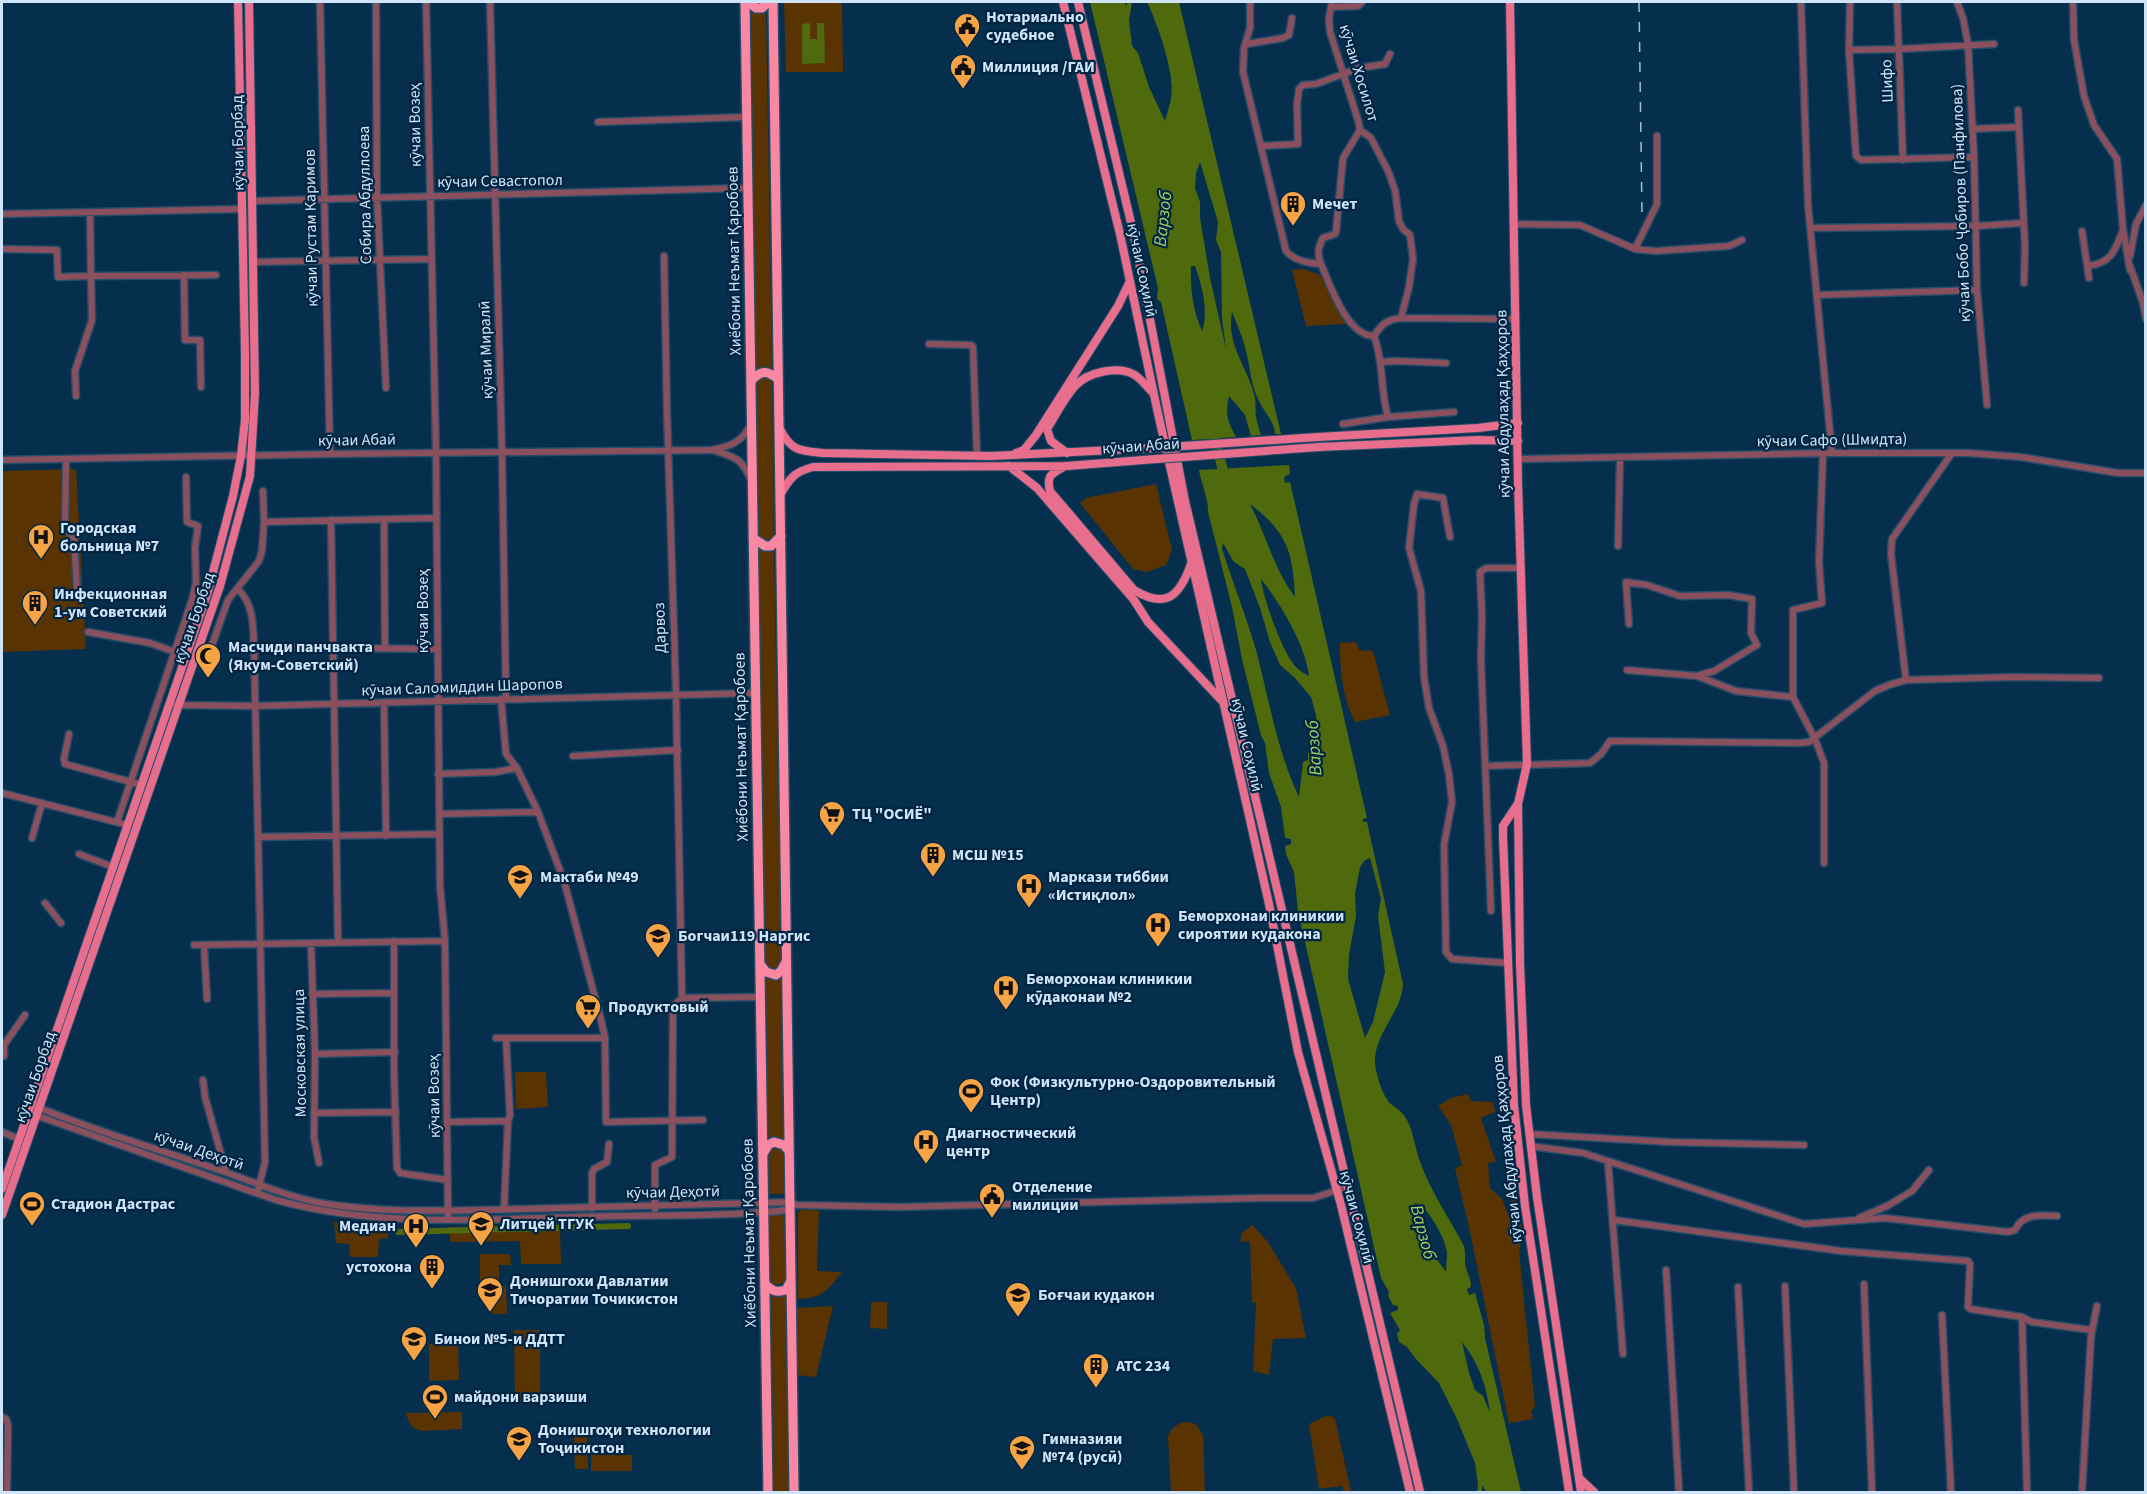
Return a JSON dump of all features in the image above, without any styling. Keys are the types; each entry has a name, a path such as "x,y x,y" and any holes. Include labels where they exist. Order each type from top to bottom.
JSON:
{"highway":[{"path":"747,2 756,8 762,8 768,2"},
{"name":"Хиёбони Неъмат Қаробоев","path":"747,2 746,117 768,1492"},
{"path":"773,2 788,1150 792,1206 794,1492"},
{"path":"751,381 762,372 778,379"},
{"path":"753,538 765,546 771,546 781,536"},
{"path":"760,964 766,972 776,975 787,962"},
{"path":"763,1154 768,1145 774,1143 784,1145 788,1150"},
{"path":"765,1284 778,1292 786,1290 791,1280"}],"main road":[{"name":"кӯчаи Борбад","path":"2,1190 19,1138 34,1110 174,704 186,656 207,595 241,456 245,420 245,354 238,2"},
{"name":"кӯчаи Борбад","path":"2,1215 34,1110 141,785 220,586 250,476 255,393 249,2"},
{"name":"кӯчаи Соҳилӣ","path":"1064,2 1130,281 1153,393 1269,904 1304,1075 1337,1191 1410,1492"},
{"path":"1078,2 1133,231 1185,501 1420,1492"},
{"name":"кӯчаи Абдулаҳад Қаҳҳоров","path":"1510,2 1520,568 1527,764 1518,804 1520,964 1526,1105 1530,1146 1581,1492"},
{"path":"1078,65 1083,69 1088,68 1093,62"},
{"path":"1086,97 1090,93 1100,93"},
{"path":"1011,455 1024,450 1036,435 1118,306 1130,281"},
{"path":"1068,454 1057,448 1051,441 1047,429 1077,383 1108,371 1127,372 1135,375 1153,393"},
{"name":"кӯчаи Абаӣ","path":"779,427 791,446 802,451 977,456 1068,454 1478,428 1518,423"},
{"name":"кӯчаи Абаӣ","path":"780,496 791,478 813,467 1066,466 1319,447 1478,440 1518,441"},
{"path":"1009,466 1037,488 1134,600 1148,622 1223,703"},
{"path":"1066,466 1051,475 1048,481 1050,491 1134,590 1148,598 1161,599 1174,595 1184,584 1191,562"},
{"name":"кӯчаи Абдулаҳад Қаҳҳоров","path":"1518,804 1503,826 1510,1043 1517,1132 1528,1224 1569,1492"},
{"path":"1304,1075 1319,1071"},
{"path":"1578,1477 1593,1492"}],"street":[{"name":"кӯчаи Рустам Каримов","path":"320,2 330,454"},
{"name":"Собира Абдуллоева","path":"376,2 377,197 386,388"},
{"name":"кӯчаи Возеҳ","path":"426,2 436,453 436,702 440,885 445,940 448,1219"},
{"name":"кӯчаи Миралӣ","path":"490,2 502,451 506,754 517,768 538,812 564,881 605,1038 606,1122 671,1121"},
{"path":"1250,2 1250,28 1244,48 1243,72 1286,251 1308,263 1321,264"},
{"path":"1331,4 1358,6 1362,2"},
{"path":"1801,2 1810,228 1832,453"},
{"path":"1850,2 1849,50 1856,156 1861,160 1974,156"},
{"name":"Шифо","path":"1896,2 1900,50 1903,160"},
{"name":"кӯчаи Бобо Ҷобиров (Панфилова)","path":"1957,2 1968,44 1977,226 1977,290 1987,405"},
{"path":"2073,2 2074,40 2084,96 2094,125 2117,159 2123,229 2130,270 2143,303 2145,319"},
{"name":"кӯчаи Хосилот","path":"1331,4 1329,25 1359,130 1371,138 1388,171 1395,190 1399,221 1410,235 1413,259 1401,318"},
{"path":"1246,44 1283,39 1289,35 1292,18"},
{"path":"1849,50 1900,50 1994,44"},
{"path":"1262,146 1298,144 1297,104 1299,89 1304,85 1316,84 1359,68 1385,64 1390,54"},
{"path":"2018,110 2025,247 2024,283"},
{"path":"598,122 746,117"},
{"path":"1973,129 2018,127"},
{"path":"1359,130 1343,158 1336,232 1323,238 1318,258 1349,321 1366,335 1374,336"},
{"path":"1635,249 1657,204 1657,136"},
{"name":"кӯчаи Севастопол","path":"253,201 748,188"},
{"path":"2130,270 2132,240 2136,224 2145,205"},
{"path":"2,214 242,209"},
{"path":"76,396 75,371 92,320 90,213"},
{"path":"1810,228 1977,226 2023,223"},
{"path":"1514,224 1580,225 1635,249 1656,251 1729,246 1742,240"},
{"path":"2088,267 2101,265 2113,253 2123,229"},
{"path":"2082,231 2089,278"},
{"path":"2,249 57,250 58,277 216,275"},
{"name":"Дарвоз","path":"664,256 678,750 682,998"},
{"path":"253,262 431,259"},
{"path":"184,275 185,340 200,340 201,387"},
{"path":"1817,295 1977,290"},
{"path":"1388,417 1384,405 1379,349 1374,336 1380,325 1389,320 1401,318 1515,319"},
{"path":"929,344 973,347 977,456"},
{"path":"1381,362 1446,363"},
{"path":"1343,424 1388,417 1454,412"},
{"name":"кӯчаи Абаӣ","path":"2,460 502,451 712,450 738,442 744,437 751,424"},
{"name":"кӯчаи Абаӣ","path":"712,450 739,460 752,483"},
{"path":"1823,453 1819,562 1822,603 1793,610 1793,697 1815,739 1824,763 1824,863"},
{"path":"1906,681 1891,554 1892,539 1952,453"},
{"name":"кӯчаи Сафо (Шмидта)","path":"1518,459 1952,453 2021,457 2118,473 2145,473"},
{"path":"1618,546 1620,457"},
{"path":"66,459 65,528 74,538 77,591"},
{"path":"117,822 196,583 195,547 198,526 187,522 186,477"},
{"path":"212,645 228,600 259,561 264,522 263,491"},
{"path":"1450,537 1443,498 1417,494 1408,548 1421,591 1424,677 1427,697 1443,747 1452,802 1444,845 1446,952 1452,959 1508,963"},
{"path":"264,522 436,518"},
{"path":"384,519 385,649"},
{"path":"331,520 338,941"},
{"path":"1491,911 1481,660 1480,572 1486,568 1520,568"},
{"path":"1629,624 1626,582 1647,585 1680,596 1728,595 1752,598 1751,633 1757,645 1713,671 1697,676"},
{"path":"238,589 247,598 252,609 254,647 265,1162 257,1193"},
{"path":"88,632 150,642 186,656"},
{"path":"254,647 436,649"},
{"path":"1627,670 1697,676 1736,691 1793,697"},
{"path":"1486,766 1590,763 1601,754 1610,741 1800,744 1815,739 1875,691 1906,681 2013,677 2099,678"},
{"name":"кӯчаи Саломиддин Шаропов","path":"174,704 254,706 756,693"},
{"path":"384,703 386,836"},
{"path":"69,734 65,764 141,785"},
{"path":"573,756 678,750"},
{"path":"438,774 495,772 517,768"},
{"path":"2,793 128,825"},
{"path":"32,838 42,803"},
{"path":"440,813 538,812"},
{"path":"258,837 439,834"},
{"path":"79,854 113,867"},
{"path":"45,903 62,923"},
{"path":"194,945 445,940"},
{"path":"394,941 394,1052 398,1171 448,1180"},
{"name":"Московская улица","path":"311,943 315,1054 314,1137 319,1163"},
{"path":"204,945 207,999"},
{"path":"312,994 394,993"},
{"path":"655,1215 655,1165 672,1157 673,1006 682,998 760,997"},
{"path":"4,1056 3,1044 25,1015"},
{"path":"496,1038 605,1038"},
{"path":"504,1209 510,1115 507,1038"},
{"path":"315,1054 394,1052"},
{"path":"203,1080 205,1097 226,1172"},
{"name":"кӯчаи Деҳотӣ","path":"34,1110 226,1172 260,1186 326,1204 395,1211 655,1206 764,1207"},
{"name":"кӯчаи Деҳотӣ","path":"34,1110 303,1208 379,1219 655,1215 792,1206 899,1207 1261,1197 1312,1198 1347,1187"},
{"path":"314,1113 396,1112"},
{"path":"671,1121 703,1120"},
{"path":"448,1122 508,1121"},
{"path":"2,1132 19,1138"},
{"path":"1529,1134 1670,1142 1804,1146"},
{"path":"592,1208 592,1173 594,1169 607,1162 609,1144"},
{"path":"1530,1146 1583,1154 1804,1224 1885,1218 2008,1232 2015,1230 2021,1221 2036,1215 2057,1216"},
{"path":"1608,1162 1623,1354"},
{"path":"1852,1220 1887,1206 1912,1191 1929,1170"},
{"path":"1614,1220 1841,1251 1968,1262 1970,1264 1968,1308 2022,1317 2032,1322 2091,1330"},
{"path":"1666,1270 1678,1492"},
{"path":"1864,1284 1872,1492"},
{"path":"1785,1286 1794,1492"},
{"path":"1738,1287 1749,1492"},
{"path":"2082,1492 2091,1330 2097,1305"},
{"path":"1942,1314 1951,1492"},
{"path":"2022,1317 2027,1492"},
{"path":"2,1417 6,1419 8,1425 7,1492"}],"shaded area":[{"path":"784,2 842,2 843,72 786,72"},
{"path":"751,11 766,11 772,369 755,370"},
{"path":"1304,269 1320,275 1348,324 1306,326 1292,270"},
{"path":"765,377 772,380 774,537 765,541 758,536 756,382"},
{"name":"Городская больница №7","path":"76,469 86,649 2,652 2,471"},
{"path":"1156,484 1172,550 1166,565 1147,572 1133,569 1080,503 1086,498"},
{"path":"759,548 763,550 774,548 781,961 779,966 772,969 768,968 765,962"},
{"path":"1356,642 1359,650 1373,651 1390,715 1355,722 1347,703 1343,683 1340,643"},
{"path":"766,977 776,979 781,977 783,1141 767,1141"},
{"path":"515,1072 546,1072 548,1107 516,1109"},
{"path":"1468,1094 1471,1101 1493,1102 1495,1112 1481,1118 1496,1162 1488,1163 1490,1188 1502,1199 1508,1214 1512,1217 1512,1196 1516,1195 1522,1234 1519,1252 1535,1407 1531,1411 1533,1419 1509,1423 1455,1168 1462,1165 1451,1125 1438,1106 1451,1098"},
{"path":"771,1147 783,1148 784,1194 768,1194 768,1151"},
{"path":"802,1209 819,1211 817,1271 842,1272 824,1292 813,1297 798,1299 798,1213"},
{"path":"784,1214 786,1282 776,1285 770,1282 769,1215"},
{"path":"334,1222 387,1226 388,1238 379,1239 378,1257 350,1257 349,1244 336,1243"},
{"path":"1252,1225 1267,1241 1296,1288 1306,1338 1273,1339 1269,1375 1253,1371 1256,1303 1252,1302 1250,1241 1241,1242 1241,1234"},
{"path":"450,1227 560,1227 561,1264 521,1264 520,1241 450,1242"},
{"path":"480,1254 510,1254 511,1265 499,1265 499,1280 480,1280"},
{"path":"491,1286 506,1286 507,1314 492,1314"},
{"path":"771,1294 786,1294 789,1492 774,1492"},
{"path":"871,1302 887,1302 887,1329 870,1328"},
{"path":"833,1306 816,1377 797,1375 795,1308"},
{"path":"514,1330 540,1330 540,1400 515,1401"},
{"path":"444,1337 458,1337 459,1380 429,1381 429,1344 444,1343"},
{"name":"майдони варзиши","path":"462,1412 462,1429 422,1431 412,1427 405,1413"},
{"path":"1328,1415 1335,1418 1351,1492 1344,1492 1342,1486 1319,1489 1309,1424"},
{"path":"1188,1422 1196,1424 1203,1435 1205,1492 1171,1492 1168,1436 1175,1426"},
{"path":"587,1436 588,1469 575,1469 574,1437"},
{"path":"591,1455 632,1455 632,1471 591,1471"}],"water":[{"path":"1090,2 1125,2 1126,6 1128,2 1132,2 1129,20 1132,46 1138,53 1149,87 1165,121 1171,98 1171,76 1156,23 1147,2 1179,2 1281,434 1275,434 1271,421 1256,394 1245,346 1232,312 1232,336 1252,387 1256,419 1261,435 1251,436 1245,415 1229,396 1228,417 1236,437 1192,440 1161,302 1157,299 1158,288","holes":["1200,162 1218,222 1216,240 1221,252 1222,318 1226,349 1210,278 1200,218 1200,202 1195,188 1196,173","1191,266 1195,266 1204,299 1205,316 1202,331 1193,299"]},
{"path":"810,23 810,39 817,39 817,23 824,23 825,63 802,64 802,24"},
{"path":"1289,465 1290,474 1284,477 1285,483 1290,482 1367,818 1363,819 1363,822 1367,822 1403,984 1399,1003 1377,1047 1375,1062 1377,1075 1388,1100 1407,1120 1425,1174 1464,1246 1465,1265 1471,1284 1471,1287 1467,1289 1469,1295 1475,1293 1484,1325 1485,1338 1521,1492 1486,1492 1482,1485 1482,1492 1477,1492 1475,1463 1439,1383 1407,1347 1399,1342 1397,1334 1400,1330 1390,1313 1398,1310 1398,1306 1393,1305 1381,1278 1298,911 1294,872 1285,846 1291,844 1291,839 1285,838 1281,807 1269,773 1265,743 1242,659 1199,470","holes":["1250,504 1272,524 1286,544 1290,555 1295,597 1281,575","1223,543 1234,562 1245,569 1280,665 1311,697 1317,729 1312,750 1308,752 1308,760 1303,762 1299,797 1279,743 1248,625 1222,549","1261,579 1298,638 1309,676 1297,668 1286,651 1274,626","1370,858 1381,899 1378,916 1385,972 1373,1022 1365,1038 1348,979 1349,955 1356,916 1355,894 1360,867 1365,860","1415,1203 1430,1216 1443,1239 1447,1252 1446,1272 1438,1261 1413,1211","1462,1342 1481,1376 1490,1413 1483,1396 1475,1390 1469,1373"]}],"waterway":[{"name":"Варзоб","path":"1214,436 1226,482"},
{"path":"398,1232 628,1226"}],"railway":[{"path":"1639,2 1642,214"}],"place":[{"name":"Нотариально судебное","path":"967,49"},
{"name":"Миллиция /ГАИ","path":"963,90"},
{"name":"Мечет","path":"1293,227"},
{"name":"Городская больница №7","path":"41,560"},
{"name":"Инфекционная 1-ум Советский","path":"35,626"},
{"name":"Масчиди панчвакта (Якум-Советский)","path":"208,679"},
{"name":"ТЦ \"ОСИЁ\"","path":"832,837"},
{"name":"МСШ №15","path":"933,878"},
{"name":"Мактаби №49","path":"520,900"},
{"name":"Маркази тиббии «Истиқлол»","path":"1029,909"},
{"name":"Беморхонаи клиникии сироятии кудакона","path":"1158,948"},
{"name":"Богчаи119 Наргис","path":"658,959"},
{"name":"Беморхонаи клиникии кӯдаконаи №2","path":"1006,1011"},
{"name":"Продуктовый","path":"588,1030"},
{"name":"Фок (Физкультурно-Оздоровительный Центр)","path":"971,1114"},
{"name":"Диагностический центр","path":"926,1165"},
{"name":"Отделение милиции","path":"992,1219"},
{"name":"Стадион Дастрас","path":"32,1227"},
{"name":"Литцей ТГУК","path":"481,1247"},
{"name":"Медиан","path":"416,1249"},
{"name":"устохона","path":"432,1290"},
{"name":"Донишгохи Давлатии Тичоратии Точикистон","path":"490,1313"},
{"name":"Боғчаи кудакон","path":"1018,1318"},
{"name":"Бинои №5-и ДДТТ","path":"414,1362"},
{"name":"АТС 234","path":"1096,1389"},
{"name":"майдони варзиши","path":"435,1420"},
{"name":"Донишгоҳи технологии Тоҷикистон","path":"519,1462"},
{"name":"Гимназияи №74 (русӣ)","path":"1022,1471"}]}
